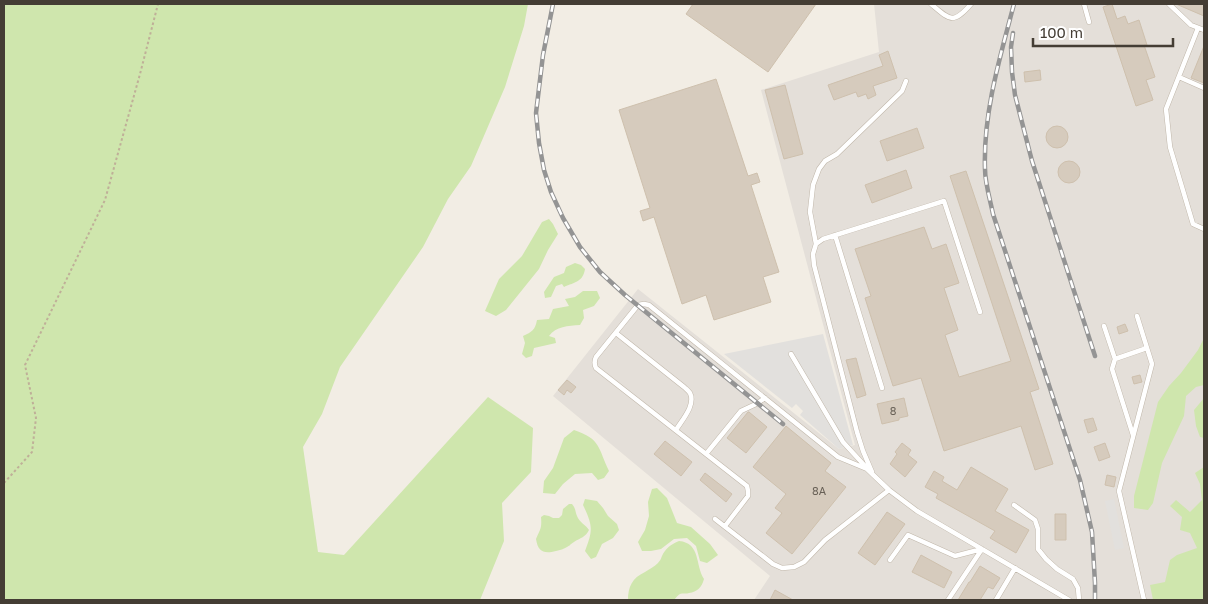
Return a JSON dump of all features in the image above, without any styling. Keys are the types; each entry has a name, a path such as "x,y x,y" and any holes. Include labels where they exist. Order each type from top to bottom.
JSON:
{"lane":[{"path":"931,4 947,17 956,18 971,4"},
{"path":"1084,4 1089,22"},
{"path":"1168,4 1191,24 1204,30"},
{"path":"1198,28 1166,109 1170,147 1193,224 1204,228"},
{"path":"1179,77 1204,88"},
{"path":"873,475 857,432 814,265 813,254 816,244 810,212 813,185 819,168 825,161 837,154 902,91 906,81"},
{"path":"816,244 823,239 944,201 980,312"},
{"path":"835,235 882,388"},
{"path":"725,526 748,496 747,486 596,368 594,361 596,357 636,307 644,304 649,305 838,456 867,469"},
{"path":"1137,316 1152,364 1119,491 1144,600"},
{"path":"1104,326 1116,359 1112,369 1134,436"},
{"path":"616,333 690,393 692,402 676,430"},
{"path":"1116,359 1147,348"},
{"path":"791,354 843,442 889,490 918,511 1069,600"},
{"path":"706,454 740,411 765,398"},
{"path":"715,519 773,564 782,568 794,568 804,562 825,540 889,490"},
{"path":"1014,505 1035,520 1038,529 1038,549 1057,569 1073,579 1078,588 1079,600"},
{"path":"890,560 908,535 955,556 982,549"},
{"path":"948,600 982,549"},
{"path":"996,600 1015,568"}],"path":[{"path":"4,483 32,452 36,418 25,365 105,200 158,4"}],"shaded area":[{"path":"874,4 1204,4 1204,600 754,600 770,576 553,396 638,289 839,449 855,445 761,90 879,52"},
{"path":"823,334 853,445 839,449 800,415 803,411 796,404 792,408 724,354"},
{"path":"1114,499 1124,548 1115,550 1105,501"}],"green space":[{"path":"4,4 528,4 524,26 505,87 471,166 448,199 423,247 340,367 322,414 303,447 318,552 344,555 488,397 533,428 531,472 502,503 504,541 480,600 4,600"},
{"path":"549,219 558,234 539,269 506,310 496,316 485,311 499,279 522,256 542,222"},
{"path":"575,263 585,269 582,277 575,283 564,287 562,284 556,286 551,297 545,298 544,292 554,277 564,273 566,267"},
{"path":"583,291 597,291 600,298 594,306 583,310 584,318 580,325 555,330 549,336 555,338 556,343 534,348 532,356 526,358 522,354 525,343 523,336 533,330 537,320 549,319 553,309 569,306 565,299 575,297"},
{"path":"1204,338 1204,385 1196,387 1186,396 1184,416 1162,463 1153,503 1148,510 1134,508 1134,496 1158,402 1198,350"},
{"path":"1204,398 1204,438 1200,437 1196,426 1194,410"},
{"path":"574,430 583,433 598,445 609,471 604,478 598,480 592,473 575,474 555,494 543,493 544,481 553,468 564,438"},
{"path":"1204,467 1204,600 1153,600 1150,585 1165,582 1170,560 1177,555 1197,548 1190,533 1180,530 1182,517 1170,506 1176,500 1190,512 1202,500 1200,484 1195,473"},
{"path":"657,488 667,498 677,523 691,527 710,544 718,555 707,563 700,561 696,546 687,538 674,539 661,549 642,551 638,542 645,530 649,516 648,502 652,489"},
{"path":"585,499 597,501 608,516 617,524 619,530 613,538 602,544 596,557 591,559 585,551 591,528 583,505"},
{"path":"572,504 578,518 589,530 588,532 563,549 552,552 542,551 538,547 536,539 541,527 541,517 544,515 559,518 562,515 563,509"},
{"path":"679,541 691,546 694,550 704,579 700,587 692,592 680,594 674,600 628,600 630,587 634,580 656,564 671,545"}],"building":[{"path":"693,4 816,4 768,72 686,14"},
{"path":"1112,4 1117,19 1125,16 1128,24 1139,20 1147,45 1144,45 1155,77 1146,80 1153,100 1136,106 1103,7"},
{"path":"1176,4 1204,4 1204,16"},
{"path":"1204,46 1204,83 1191,78"},
{"path":"888,51 897,78 873,86 876,95 868,99 866,94 858,97 856,92 834,100 828,85 883,66 879,55"},
{"path":"1040,70 1041,80 1025,82 1024,72"},
{"path":"716,79 748,176 757,173 760,182 751,185 779,272 763,277 771,302 714,320 706,295 682,304 654,217 643,221 640,211 650,208 619,110"},
{"path":"785,85 803,154 784,159 765,90"},
{"path":"1057,126 1065,129 1068,137 1065,145 1057,148 1049,145 1046,137 1049,129"},
{"path":"917,128 924,148 887,161 880,141"},
{"path":"1069,161 1077,164 1080,172 1077,180 1069,183 1061,180 1058,172 1061,164"},
{"path":"906,170 912,188 872,203 865,185"},
{"path":"966,171 1039,389 1030,392 1053,464 1035,470 1021,426 944,451 921,378 893,386 865,298 871,296 855,249 924,227 932,249 946,244 959,283 944,288 958,330 945,335 959,377 1011,361 950,176"},
{"path":"1125,324 1128,331 1119,334 1117,327"},
{"path":"856,358 866,395 857,398 846,360"},
{"path":"1140,375 1142,382 1134,384 1132,377"},
{"path":"567,380 576,387 571,393 567,390 564,395 558,390"},
{"path":"904,398 908,416 882,424 877,404"},
{"path":"748,412 767,427 746,453 727,438"},
{"path":"1093,418 1097,430 1088,433 1084,420"},
{"path":"786,426 831,463 825,471 846,487 792,554 766,533 782,513 775,508 786,494 753,467"},
{"path":"665,441 692,462 681,476 654,454"},
{"path":"902,443 911,450 908,455 917,462 905,477 890,464 897,454 895,452"},
{"path":"1105,443 1110,457 1099,461 1094,447"},
{"path":"971,467 1008,489 995,511 1029,530 1016,553 990,538 995,531 936,498 938,494 925,487 934,471 944,477 942,481 957,490"},
{"path":"705,473 732,494 726,502 700,480"},
{"path":"1107,475 1116,477 1114,487 1105,485"},
{"path":"887,512 905,524 875,565 858,553"},
{"path":"1055,514 1066,514 1066,540 1055,540"},
{"path":"921,555 952,572 944,588 912,572"},
{"path":"980,566 1000,578 993,589 988,587 980,600 958,600 969,582"},
{"path":"775,590 793,600 770,600"}],"railway":[{"path":"553,4 543,55 536,113 544,170 551,192 563,218 580,247 600,272 625,295 783,424"},
{"path":"1014,4 998,65 990,106 985,148 986,180 993,214 1080,480 1092,532 1095,600"},
{"path":"1013,33 1011,47 1015,95 1032,161 1095,356"}]}
